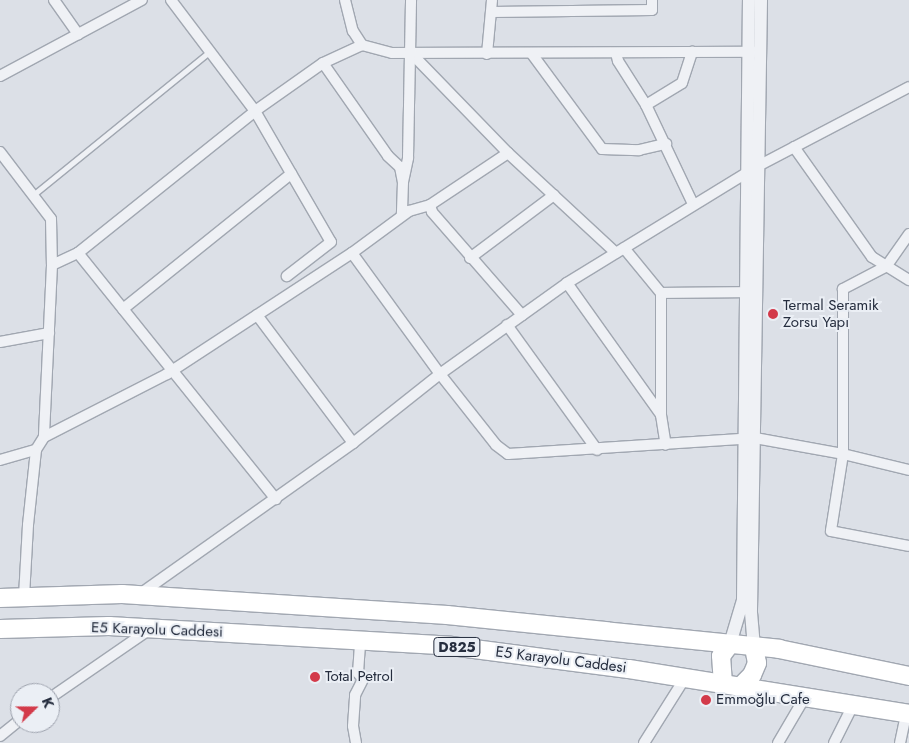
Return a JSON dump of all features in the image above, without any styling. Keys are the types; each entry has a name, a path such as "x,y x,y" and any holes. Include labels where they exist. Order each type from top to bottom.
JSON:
{"highway":[{"name":"D825","path":"0,598 139,595 447,615 754,647 909,674"},
{"name":"E5 Karayolu Caddesi","path":"0,629 150,629 450,646 685,678 908,714"},
{"path":"730,644 722,656 731,686 752,675 757,663 754,647"}],"street":[{"path":"54,0 78,34"},
{"path":"0,76 142,0"},
{"path":"171,0 255,111 331,242 287,276"},
{"path":"345,0 353,31 362,45"},
{"path":"402,215 403,182 408,158 411,0"},
{"path":"488,54 492,0"},
{"path":"492,12 652,10 652,0"},
{"path":"749,0 754,52 758,166 751,292"},
{"path":"754,647 751,610 751,292 747,174 754,52 761,0"},
{"path":"52,265 78,253 255,111 323,63 362,45 392,53 754,52"},
{"path":"646,105 682,82 692,52"},
{"path":"411,53 508,153 620,251 661,293 661,415 666,445"},
{"path":"616,53 618,61 646,105 666,144 693,204"},
{"path":"532,54 602,149 639,150 666,144"},
{"path":"323,63 388,156 400,168 403,182"},
{"path":"139,595 353,443 440,374 567,283 693,204 758,166 909,87"},
{"path":"794,147 872,257 909,280"},
{"path":"0,152 51,219 52,265 44,437 36,450 28,525 24,597"},
{"path":"44,437 173,370 352,252 402,215 430,205 508,153"},
{"path":"123,308 291,174"},
{"path":"470,258 554,195"},
{"path":"430,205 432,212 470,258 522,315"},
{"path":"909,234 887,266 843,289 843,454 831,531 909,546"},
{"path":"352,252 440,374 496,444 508,454 597,450 750,438 843,454 909,470"},
{"path":"78,253 276,499"},
{"path":"567,283 661,415"},
{"path":"661,293 751,292"},
{"path":"257,315 353,443"},
{"path":"507,325 597,450"},
{"path":"0,342 49,333"},
{"path":"730,644 743,600 750,438"},
{"path":"0,460 36,450"},
{"path":"60,691 150,629"},
{"path":"356,743 353,726 355,695 363,678 358,673 360,641"},
{"path":"644,743 685,678"},
{"path":"778,743 805,698"},
{"path":"834,743 853,705"},
{"path":"900,743 908,714"},
{"path":"0,736 10,728"}],"lane":[{"path":"33,195 210,50"}],"place":[{"name":"Termal Seramik Zorsu Yapı","path":"773,314"},
{"name":"Total Petrol","path":"315,677"},
{"name":"Emmoğlu Cafe","path":"706,700"}]}
